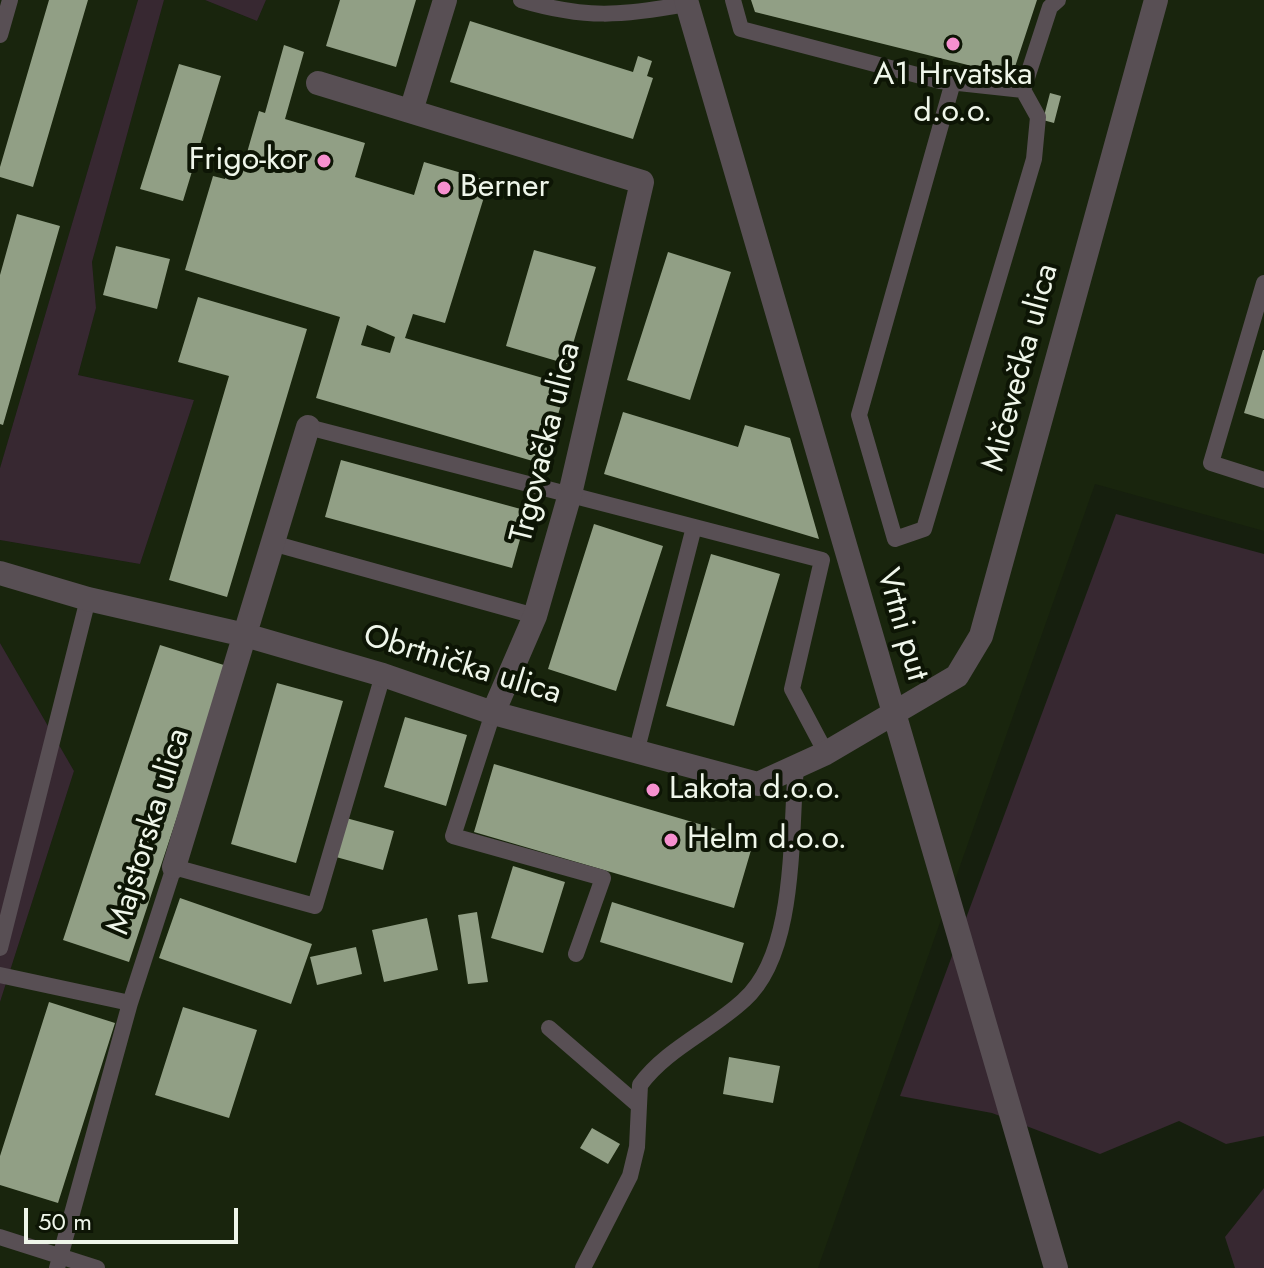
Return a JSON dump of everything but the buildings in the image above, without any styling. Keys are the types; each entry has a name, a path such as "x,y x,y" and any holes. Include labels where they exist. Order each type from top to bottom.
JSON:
{"street":[{"path":"318,83 411,111 445,0"},
{"name":"Mičevečka ulica","path":"894,716 957,676 981,636 1156,0"},
{"name":"Vrtni put","path":"687,2 1056,1268"},
{"name":"Trgovačka ulica","path":"411,111 642,182 570,494 535,616 493,713"},
{"name":"Majstorska ulica","path":"174,867 308,427"},
{"name":"Obrtnička ulica","path":"0,573 88,599 245,635 383,675 493,713 637,749 758,784 826,753 894,716"}],"lane":[{"path":"0,35 10,0"},
{"path":"521,0 568,14 621,14 687,2"},
{"path":"733,0 741,29 953,82 1023,90"},
{"path":"953,82 859,415 895,539 924,529 1034,159 1038,117 1023,90 1050,7 1058,0"},
{"path":"1264,283 1211,463 1264,480"},
{"path":"308,427 822,560 792,689 826,753"},
{"path":"637,749 694,527"},
{"path":"272,543 535,616"},
{"path":"0,948 88,599"},
{"path":"174,867 315,906 383,675"},
{"path":"493,713 453,836 603,878 576,954"},
{"path":"583,1268 630,1176 637,1147 640,1085 649,1073 747,999 774,959 783,930 796,767"},
{"name":"Majstorska ulica","path":"58,1263 130,1003 174,867"},
{"path":"0,975 130,1003"},
{"path":"549,1028 637,1104"},
{"path":"0,1237 58,1263 97,1268"}],"shaded area":[{"path":"0,0 138,0 0,468"},
{"path":"138,0 164,0 92,262 96,308 78,375 194,400 140,564 0,540 0,468"},
{"path":"164,0 205,0 257,21 266,0 1264,0 1264,531 1095,484 818,1268 0,1268 0,1002 74,771 0,643 0,540 140,564 194,400 78,375 96,308 92,262"},
{"path":"205,0 266,0 257,21"},
{"path":"1116,514 1264,554 1264,1136 1226,1144 1179,1121 1100,1154 992,1113 900,1096"},
{"path":"0,643 74,771 0,1002"},
{"path":"1264,1188 1264,1268 1235,1268 1225,1237"}],"place":[{"name":"A1 Hrvatska d.o.o.","path":"953,44"},
{"name":"Frigo-kor","path":"324,161"},
{"name":"Berner","path":"444,188"},
{"name":"Lakota d.o.o.","path":"653,790"},
{"name":"Helm d.o.o.","path":"671,840"}]}
